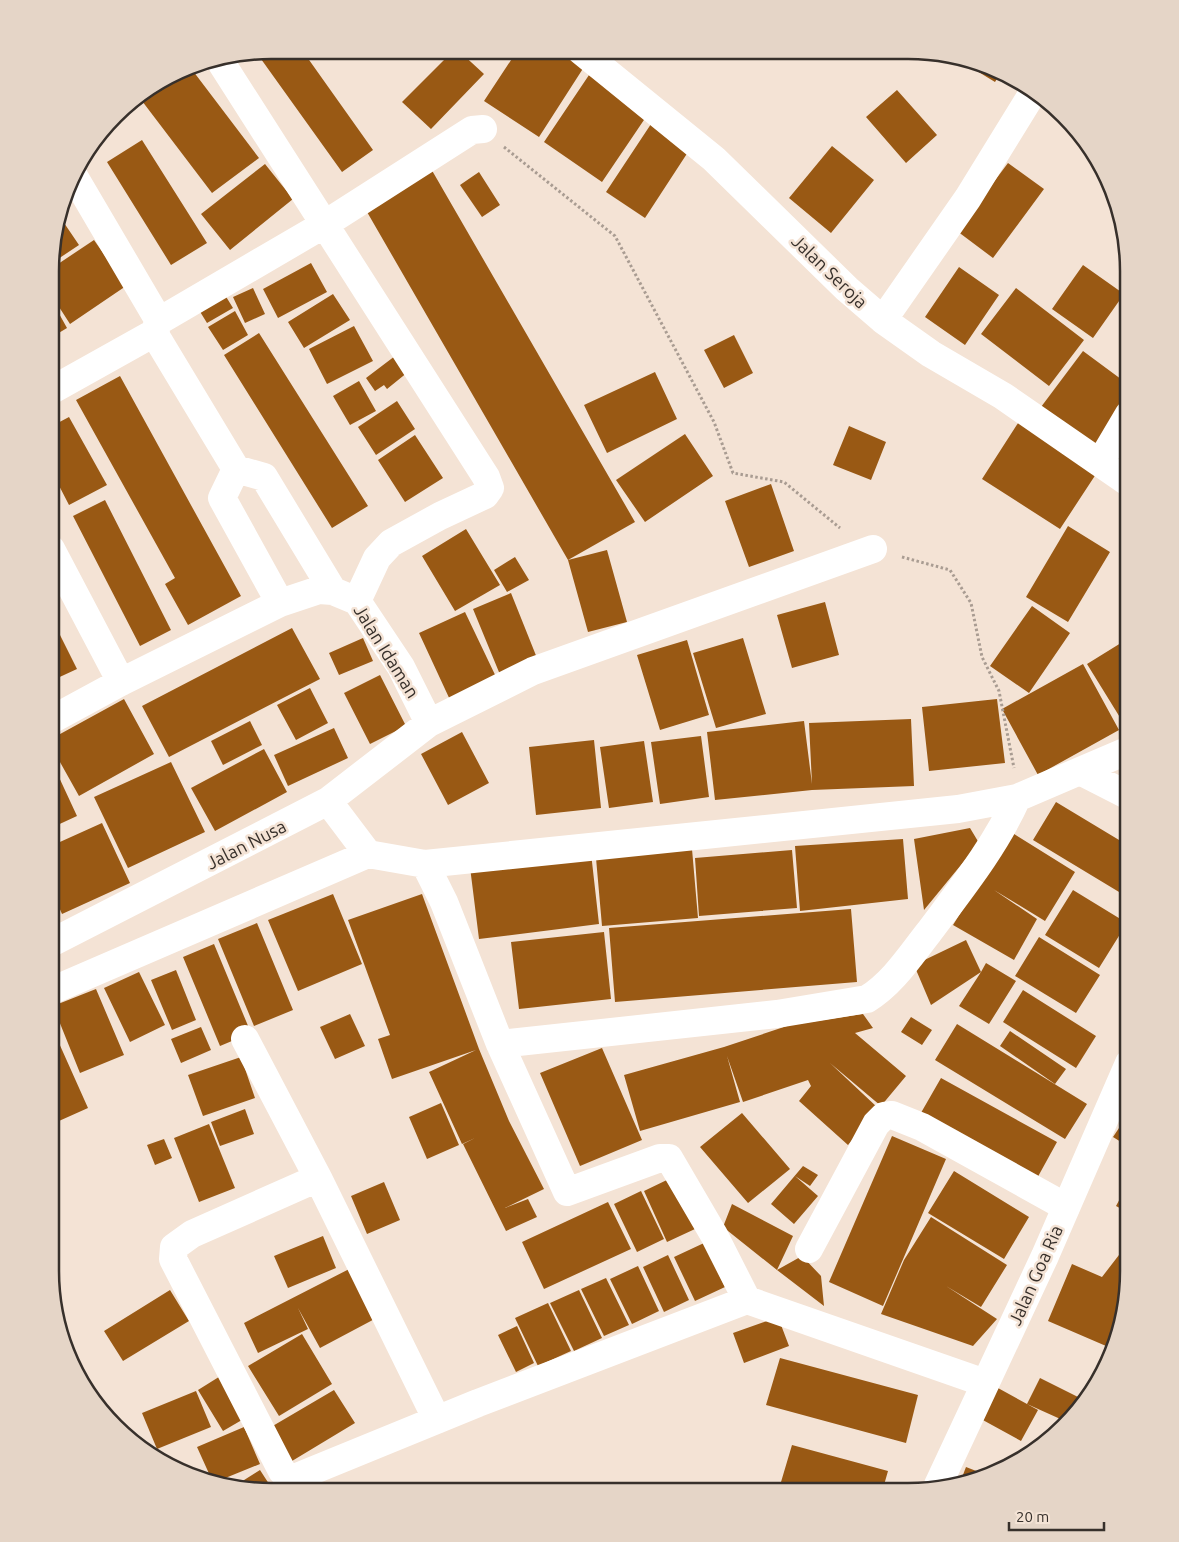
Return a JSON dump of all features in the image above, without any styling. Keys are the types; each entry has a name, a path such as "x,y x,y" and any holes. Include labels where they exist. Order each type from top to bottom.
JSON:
{"street":[{"name":"Jalan Seroja","path":"591,59 714,160 847,289 883,320 931,354 1002,396 1120,477"},
{"path":"59,716 121,682 280,603 319,590 345,596 391,544 425,524 485,495 490,488 481,469 222,65"},
{"path":"883,320 968,198 1030,98"},
{"path":"59,386 325,224 472,130 483,129"},
{"path":"78,183 236,470 222,498 280,603"},
{"path":"1100,464 1120,430"},
{"name":"Jalan Idaman","path":"236,470 264,477 345,596 401,667 429,723"},
{"name":"Jalan Nusa","path":"59,939 328,802 429,723 533,671 873,549"},
{"path":"59,564 121,682"},
{"path":"59,987 368,854 425,864 958,809 1017,798 1120,754"},
{"path":"1080,771 1120,791"},
{"path":"500,1044 777,1014 867,999 878,992 903,965 960,891 1003,828 1017,798"},
{"path":"328,802 368,854"},
{"path":"425,864 444,902 500,1044 567,1192 660,1158 669,1158 748,1300"},
{"path":"245,1039 318,1178 437,1420"},
{"name":"Jalan Goa Ria","path":"940,1480 1066,1207 1120,1084"},
{"path":"809,1249 876,1124 884,1116 892,1115 922,1127 1066,1207"},
{"path":"318,1178 192,1234 174,1247 173,1259 282,1471 288,1478 297,1477 437,1420 748,1300 985,1383"}],"path":[{"path":"483,129 615,236 714,422 732,472 784,482 828,520 873,549 950,570 971,603 982,657 999,691 1004,725 1012,750 1017,798"}],"building":[{"path":"261,59 308,59 373,150 342,172"},
{"path":"445,59 468,59 484,74 431,129 402,102"},
{"path":"512,59 572,59 584,67 539,137 484,101"},
{"path":"975,70 997,79 995,82"},
{"path":"195,73 259,158 212,193 143,102 165,87"},
{"path":"589,75 648,114 602,182 544,142"},
{"path":"897,90 937,135 906,163 866,117"},
{"path":"651,124 690,149 645,218 606,192"},
{"path":"142,140 207,243 171,265 107,162"},
{"path":"832,146 874,180 831,233 789,198"},
{"path":"1008,163 1044,189 993,258 957,231"},
{"path":"265,164 293,199 230,250 201,214"},
{"path":"430,167 635,522 568,560 363,205"},
{"path":"479,172 500,205 482,217 460,185"},
{"path":"64,223 79,245 59,258"},
{"path":"94,240 126,286 70,324 59,307 59,263"},
{"path":"311,263 327,292 278,318 263,289"},
{"path":"1083,265 1120,291 1120,300 1093,338 1052,309"},
{"path":"959,267 999,295 965,345 925,317"},
{"path":"253,288 265,314 245,323 233,297"},
{"path":"1016,288 1084,340 1049,386 981,334"},
{"path":"333,294 350,320 304,348 288,322"},
{"path":"225,295 233,308 207,323 199,310"},
{"path":"235,311 248,335 223,350 208,327"},
{"path":"59,314 67,328 59,333"},
{"path":"354,326 373,361 327,384 309,349"},
{"path":"259,333 368,506 332,528 224,355"},
{"path":"734,335 753,373 724,388 704,350"},
{"path":"1083,351 1120,378 1120,411 1094,446 1041,407"},
{"path":"395,356 408,372 387,389 384,385 375,391 366,378"},
{"path":"655,372 677,419 607,453 584,405"},
{"path":"120,376 241,596 188,625 165,584 175,578 76,400"},
{"path":"359,381 376,411 350,425 333,396"},
{"path":"397,401 415,429 376,455 358,427"},
{"path":"69,417 107,485 69,505 59,486 59,422"},
{"path":"1020,420 1098,471 1060,529 982,479"},
{"path":"849,426 886,442 871,480 833,465"},
{"path":"685,434 713,476 645,522 616,480"},
{"path":"415,435 443,478 405,502 378,460"},
{"path":"1120,449 1120,462 1114,458"},
{"path":"771,484 794,551 749,567 725,501"},
{"path":"105,500 171,630 140,646 73,516"},
{"path":"1068,526 1110,552 1068,622 1026,597"},
{"path":"466,529 500,585 455,611 422,556"},
{"path":"607,550 627,622 588,632 568,560"},
{"path":"515,557 529,580 507,592 494,570"},
{"path":"511,593 539,663 501,677 473,609"},
{"path":"825,602 839,655 792,668 777,615"},
{"path":"1032,606 1070,633 1029,693 990,666"},
{"path":"465,612 498,681 451,702 419,633"},
{"path":"292,628 320,679 169,757 142,706"},
{"path":"59,633 77,669 59,677"},
{"path":"363,638 373,661 339,675 329,653"},
{"path":"743,638 766,714 716,728 693,653"},
{"path":"687,640 709,715 660,730 637,655"},
{"path":"1120,644 1120,717 1087,664"},
{"path":"1083,664 1119,730 1038,775 1002,709"},
{"path":"380,675 406,726 370,744 344,693"},
{"path":"310,688 328,723 296,740 277,705"},
{"path":"124,699 154,754 79,796 59,760 59,735"},
{"path":"997,699 1005,763 929,771 922,707"},
{"path":"911,719 914,786 812,790 715,800 707,732 804,721 812,784 809,723"},
{"path":"250,721 262,745 223,765 211,741"},
{"path":"334,728 348,758 288,786 274,755"},
{"path":"462,732 489,783 448,805 421,754"},
{"path":"701,736 709,797 660,804 651,742"},
{"path":"594,740 601,808 536,815 529,747"},
{"path":"644,741 653,802 609,808 600,747"},
{"path":"264,749 287,792 215,831 191,788"},
{"path":"171,762 205,832 128,868 94,797"},
{"path":"59,777 77,816 59,824"},
{"path":"1056,802 1120,841 1120,893 1033,840"},
{"path":"102,823 130,883 62,914 59,907 59,842"},
{"path":"970,828 979,843 924,910 914,839"},
{"path":"1011,832 1075,872 1045,921 994,890 1037,919 1014,960 953,925"},
{"path":"903,839 908,899 800,911 795,846"},
{"path":"692,849 698,918 602,926 596,858"},
{"path":"792,850 797,908 699,916 695,858"},
{"path":"591,853 599,924 479,939 470,867"},
{"path":"1073,890 1120,919 1120,934 1099,968 1045,935"},
{"path":"333,894 362,964 298,991 268,920"},
{"path":"422,894 479,1049 509,1121 544,1189 505,1208 528,1199 537,1217 506,1231 463,1144 475,1138 462,1144 429,1072 476,1050 392,1079 378,1039 390,1035 348,920"},
{"path":"851,909 857,982 615,1002 609,928"},
{"path":"257,923 293,1010 254,1026 218,939"},
{"path":"604,932 611,999 519,1009 511,942"},
{"path":"1039,937 1100,975 1076,1013 1015,976"},
{"path":"966,940 981,972 931,1005 914,965"},
{"path":"214,944 251,1033 220,1046 183,957"},
{"path":"986,963 1016,981 989,1024 959,1006"},
{"path":"176,970 196,1020 172,1030 151,980"},
{"path":"139,972 165,1025 130,1042 104,988"},
{"path":"96,989 124,1055 80,1073 59,1021 59,1004"},
{"path":"1023,990 1096,1036 1076,1068 1003,1022"},
{"path":"350,1014 365,1046 335,1059 320,1027"},
{"path":"863,1014 873,1028 855,1033 906,1076 881,1106 830,1063 878,1108 848,1145 799,1101 811,1086 808,1080 743,1102 727,1056 740,1102 640,1131 624,1075 724,1047 790,1025"},
{"path":"911,1017 932,1030 922,1045 901,1032"},
{"path":"957,1024 1087,1104 1065,1139 935,1060"},
{"path":"201,1027 211,1050 181,1063 171,1039"},
{"path":"1010,1031 1066,1069 1055,1084 1000,1046"},
{"path":"59,1043 88,1108 59,1121"},
{"path":"602,1048 642,1140 580,1166 540,1073"},
{"path":"241,1057 255,1098 203,1116 188,1075"},
{"path":"941,1078 1057,1142 1035,1182 918,1118"},
{"path":"441,1103 459,1145 427,1159 409,1117"},
{"path":"245,1109 254,1134 220,1146 211,1122"},
{"path":"742,1113 790,1169 748,1203 700,1147"},
{"path":"209,1124 235,1188 199,1202 174,1138"},
{"path":"1120,1126 1120,1141 1113,1137"},
{"path":"892,1136 946,1159 883,1306 829,1282"},
{"path":"164,1139 172,1158 155,1165 147,1145"},
{"path":"803,1166 818,1175 810,1186 795,1176 818,1196 794,1224 771,1204"},
{"path":"954,1171 1029,1217 1004,1259 928,1213"},
{"path":"671,1178 695,1229 667,1242 644,1191"},
{"path":"384,1182 400,1220 367,1234 351,1196"},
{"path":"641,1191 664,1239 637,1252 614,1204"},
{"path":"1120,1199 1120,1208 1116,1206"},
{"path":"608,1202 631,1249 544,1289 522,1242"},
{"path":"732,1204 793,1236 777,1270 723,1227"},
{"path":"931,1217 1007,1265 981,1307 946,1286 997,1319 973,1346 881,1314 904,1260"},
{"path":"323,1236 336,1268 288,1288 274,1256"},
{"path":"704,1243 725,1287 695,1301 674,1257"},
{"path":"1120,1254 1118,1299 1113,1326 1106,1346 1048,1321 1072,1264 1102,1277"},
{"path":"668,1255 689,1300 664,1312 643,1267"},
{"path":"802,1256 821,1276 824,1306 777,1270"},
{"path":"357,1265 384,1314 320,1348 298,1308 308,1329 258,1353 244,1323"},
{"path":"638,1266 659,1311 632,1324 610,1279"},
{"path":"606,1278 629,1325 604,1336 581,1289"},
{"path":"170,1290 189,1321 123,1361 104,1331"},
{"path":"579,1290 602,1338 574,1351 550,1303"},
{"path":"548,1303 571,1351 538,1366 515,1318"},
{"path":"778,1317 789,1346 744,1363 733,1333"},
{"path":"517,1326 534,1363 516,1372 498,1335"},
{"path":"302,1334 332,1384 279,1416 248,1366"},
{"path":"780,1358 918,1395 906,1443 766,1405"},
{"path":"222,1375 247,1417 223,1431 198,1390"},
{"path":"1040,1378 1078,1397 1060,1419 1027,1404"},
{"path":"998,1388 1038,1410 1021,1441 981,1419"},
{"path":"334,1390 355,1423 292,1461 271,1427"},
{"path":"196,1391 211,1427 157,1449 142,1413"},
{"path":"244,1427 260,1464 225,1478 216,1476 209,1474 197,1447"},
{"path":"792,1445 888,1471 885,1483 781,1482"},
{"path":"966,1467 977,1471 976,1472 962,1476"},
{"path":"260,1470 268,1483 257,1483 243,1481"}]}
